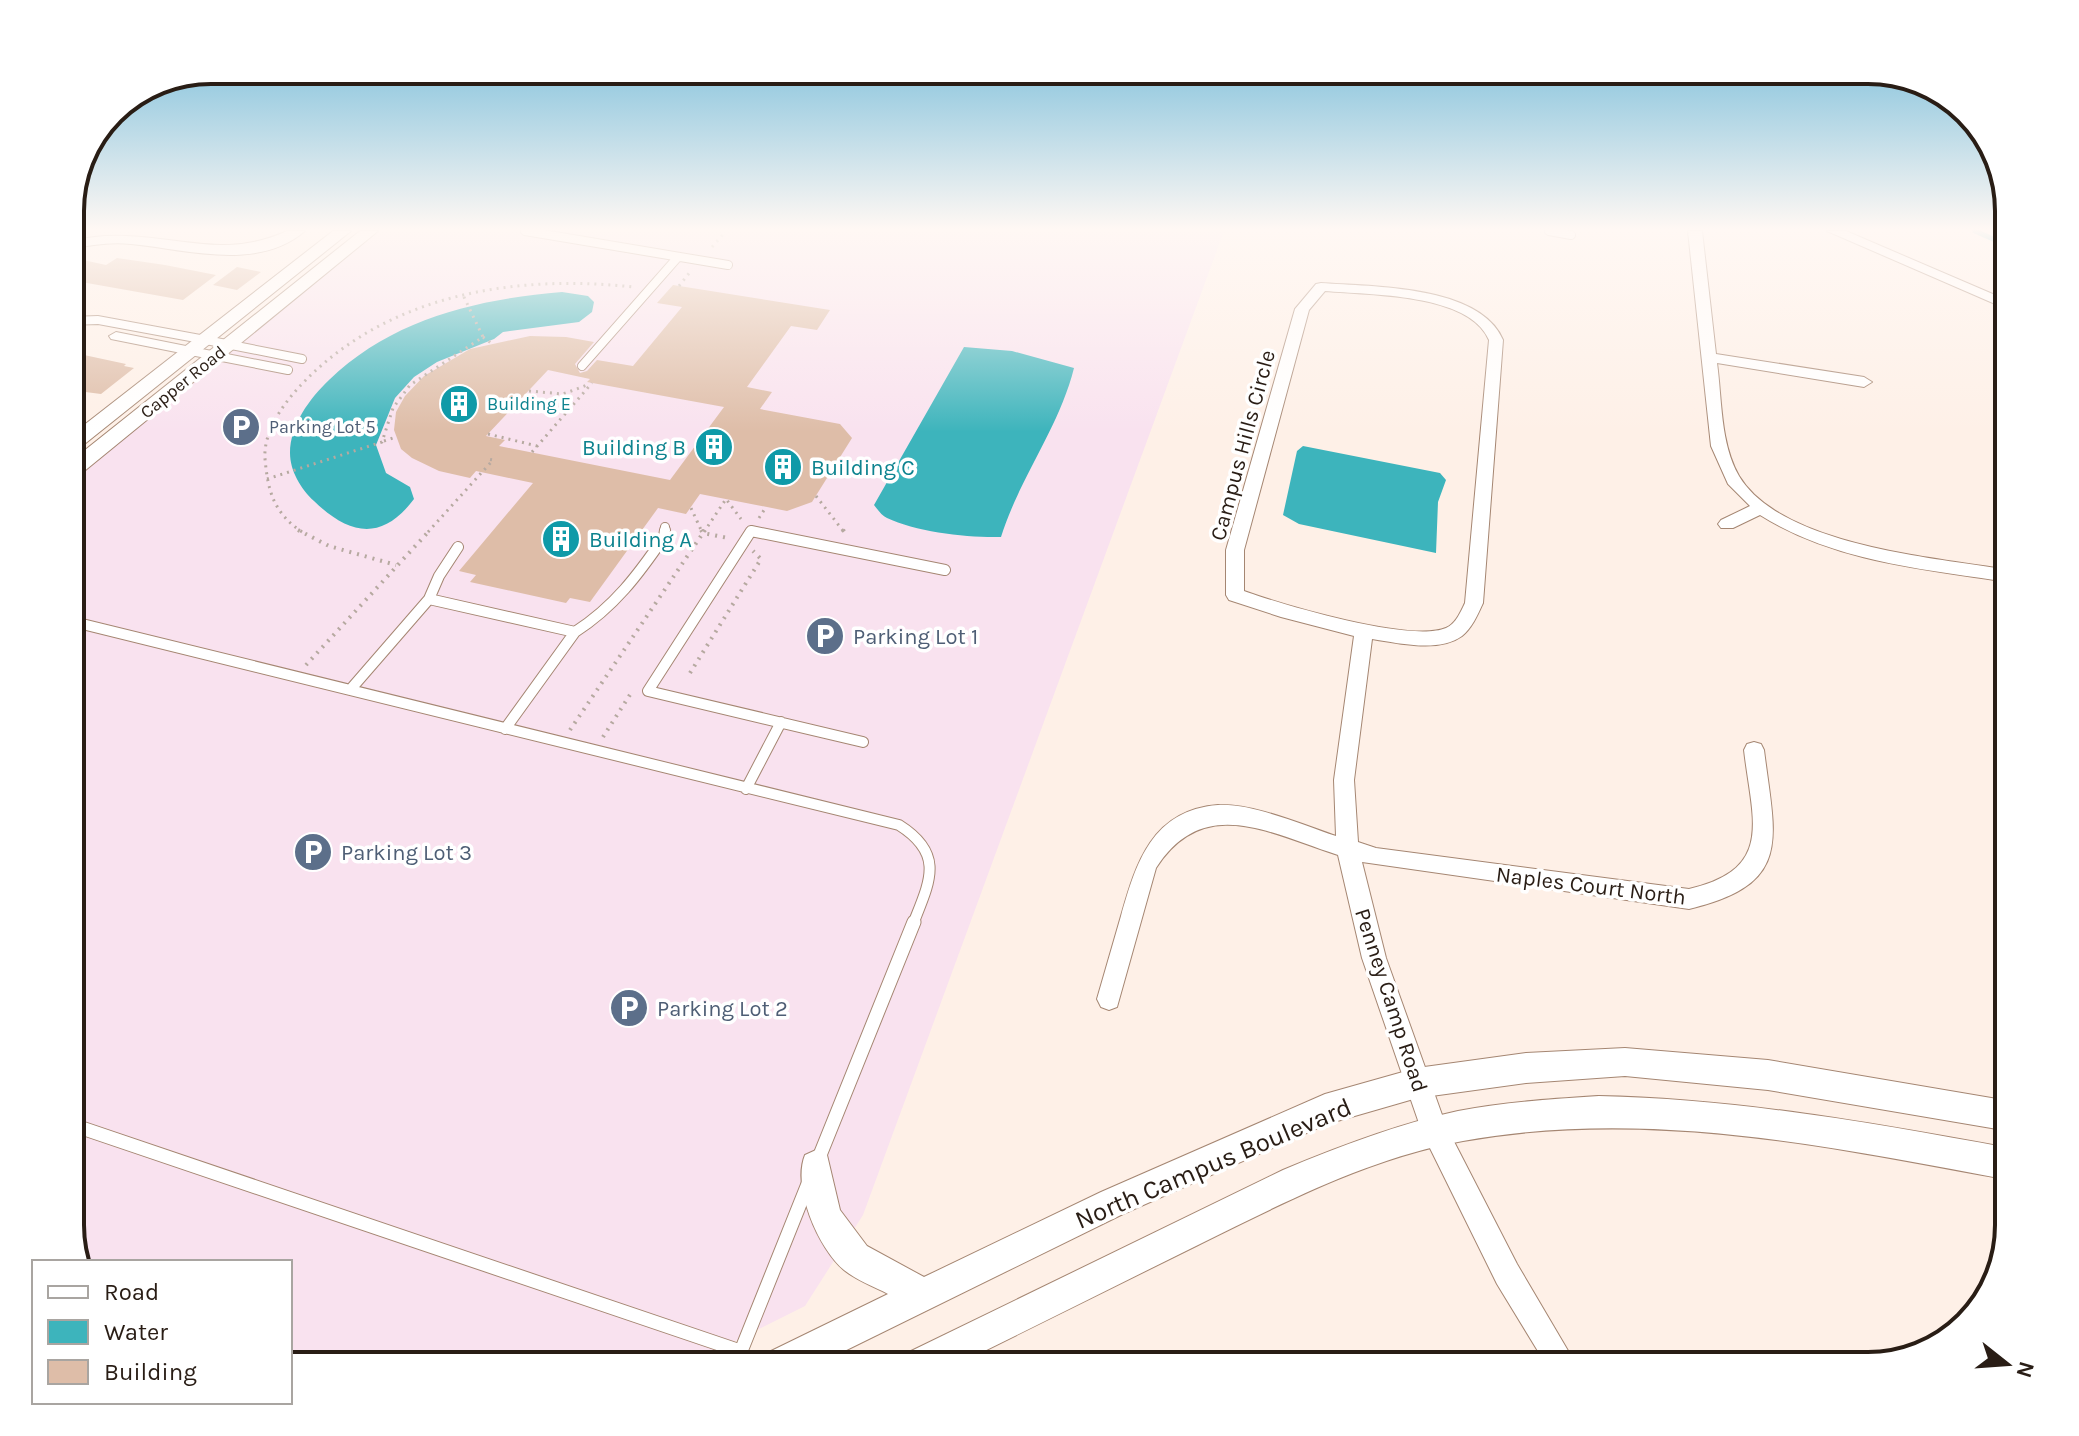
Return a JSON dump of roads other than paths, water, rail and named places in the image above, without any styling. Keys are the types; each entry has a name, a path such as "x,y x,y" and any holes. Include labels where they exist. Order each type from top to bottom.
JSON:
{"street":[{"name":"Capper Road","path":"84,459 264,298"},
{"name":"Capper Road","path":"84,436 204,349 230,344 287,298"},
{"name":"Campus Hills Circle","path":"1311,298 1302,309 1235,550 1235,595 1292,615 1423,638 1451,635 1466,619 1474,603 1496,340 1492,329 1482,318 1457,307 1408,298"},
{"path":"1702,298 1722,456 1739,489 1761,508 1788,524 1856,550 1995,574"},
{"path":"84,320 150,329 204,349"},
{"path":"84,328 135,341 204,349"},
{"path":"135,341 150,329"},
{"path":"1709,357 1864,382"},
{"path":"1727,524 1761,508"},
{"name":"Penney Camp Road","path":"1364,629 1344,780 1348,849 1374,958 1435,1132 1507,1274 1554,1352"},
{"name":"Naples Court North","path":"1109,999 1146,865 1159,845 1195,819 1219,814 1249,818 1376,857 1689,899 1714,896 1741,884 1758,864 1763,839 1754,750"},
{"name":"North Campus Boulevard","path":"806,1352 1112,1203 1325,1109 1417,1083 1526,1068 1625,1062 1768,1075 1995,1114"},
{"name":"North Campus Boulevard","path":"946,1352 1294,1181 1351,1157 1435,1132 1535,1116 1673,1112 1804,1127 1995,1161"},
{"path":"816,1166 825,1217 855,1258 924,1295"}],"lane":[{"path":"582,366 642,298"},
{"path":"230,344 302,359"},
{"path":"204,349 288,370"},
{"path":"505,729 575,632 609,610 625,592 664,537 665,527"},
{"path":"863,742 648,691 751,531 945,570"},
{"path":"350,690 429,599 439,576 458,547"},
{"path":"429,599 575,632"},
{"path":"84,624 899,825 920,838 931,859 930,881 740,1351 84,1129"},
{"path":"746,789 781,722"}],"water":[{"path":"590,298 594,302 592,312 579,322 503,332 494,339 437,362 414,377 395,398 376,445 386,473 410,487 414,499 390,522 365,529 353,527 314,501 294,473 290,453 293,432 315,395 354,359 408,327 499,300"},
{"path":"964,347 1012,351 1074,368 1059,412 1001,537 959,535 913,527 885,517 874,505"},
{"path":"1303,446 1440,473 1446,480 1438,502 1436,553 1299,524 1283,515 1297,451"}],"place":[{"name":"Building E","path":"459,404"},
{"name":"Parking Lot 5","path":"241,427"},
{"name":"Building B","path":"714,447"},
{"name":"Building C","path":"783,467"},
{"name":"Building A","path":"561,539"},
{"name":"Parking Lot 1","path":"825,636"},
{"name":"Parking Lot 3","path":"313,852"},
{"name":"Parking Lot 2","path":"629,1008"}]}
